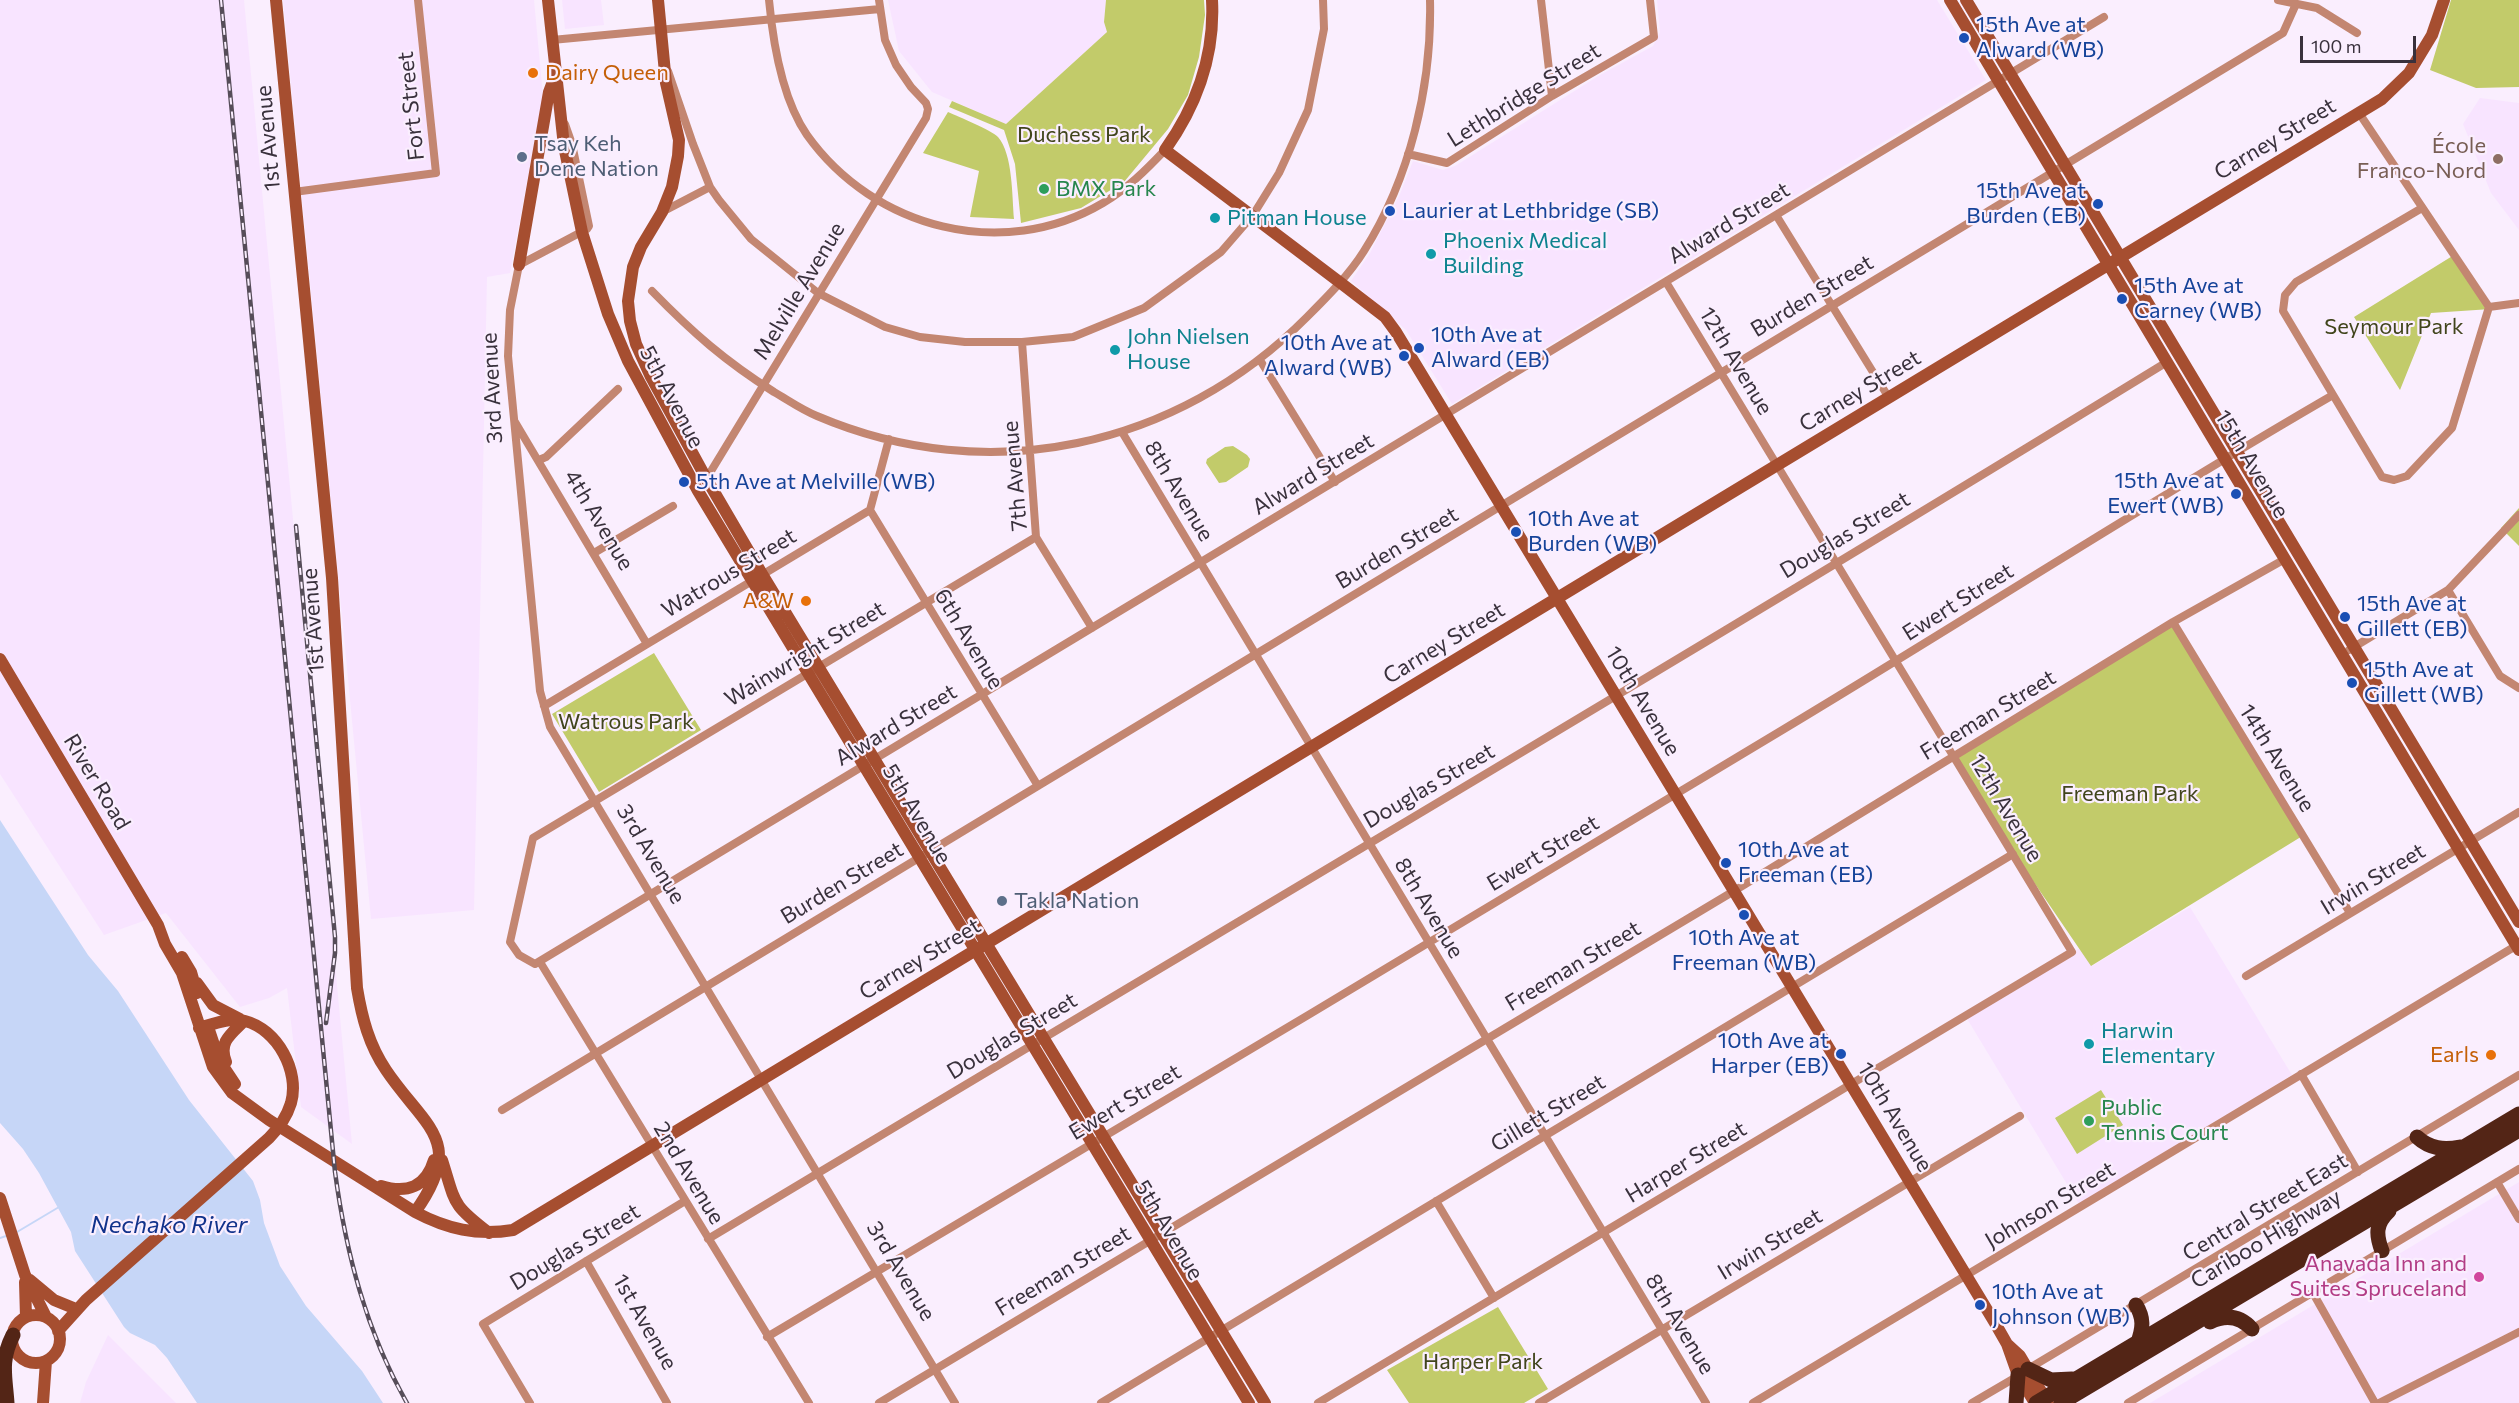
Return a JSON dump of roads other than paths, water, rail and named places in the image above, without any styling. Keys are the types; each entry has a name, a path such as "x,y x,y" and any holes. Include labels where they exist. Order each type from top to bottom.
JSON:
{"highway":[{"name":"Cariboo Highway","path":"2041,1402 2082,1383 2174,1328 2519,1114"},
{"name":"Cariboo Highway","path":"2061,1403 2082,1383 2138,1342 2174,1328 2400,1202 2519,1130"},
{"path":"2417,1137 2422,1142 2439,1149 2466,1146"},
{"path":"2382,1251 2377,1229 2378,1223 2400,1202"},
{"path":"2140,1310 2174,1328 2225,1316 2239,1320 2252,1329"},
{"path":"2138,1342 2142,1332 2140,1310"},
{"path":"8,1403 1,1366 5,1347 13,1335"},
{"path":"2016,1403 2023,1372 2051,1380 2082,1383 2077,1403"}],"main road":[{"name":"1st Avenue","path":"276,0 332,578 357,988 362,1020 372,1047 387,1072 428,1123 436,1138 437,1174 415,1212"},
{"path":"519,265 549,93 555,75 548,0"},
{"path":"658,0 666,83 679,140 672,187 662,212"},
{"path":"1165,150 1200,88 1207,65 1212,34 1212,0"},
{"name":"15th Avenue","path":"1950,0 2518,946"},
{"name":"15th Avenue","path":"1966,0 2519,922"},
{"name":"Carney Street","path":"415,1212 436,1223 462,1231 490,1234 513,1230 529,1222 652,1145 2382,99 2409,74 2432,35 2444,0"},
{"name":"5th Avenue","path":"555,75 567,168 582,232 608,314 628,361 698,491 757,578 869,762 931,851 1043,1038 1150,1240 1249,1403"},
{"name":"10th Avenue","path":"1165,150 1253,215 1391,324 2041,1402"},
{"name":"5th Avenue","path":"662,212 641,247 633,267 628,301 630,321 636,344 651,377 757,578"},
{"name":"River Road","path":"0,659 158,925 171,940 191,972 207,1053 220,1079 232,1093 269,1120 415,1212"},
{"name":"5th Avenue","path":"869,762 919,858 1032,1044 1162,1232 1266,1403"},
{"name":"River Road","path":"158,925 165,944 182,973 203,1027 219,1060 227,1074 257,1110"},
{"path":"58,1331 76,1309 269,1138 285,1118 292,1101 293,1080 280,1047 258,1026 213,1005 191,972"},
{"path":"203,1027 228,1021 244,1021"},
{"path":"238,1088 222,1049 224,1042 244,1021"},
{"path":"365,1180 392,1189 410,1190 423,1182 431,1169 438,1147"},
{"path":"438,1147 454,1202 464,1214 490,1234"},
{"path":"0,1197 25,1275 46,1318 58,1331 60,1343 57,1350 46,1361 32,1363 19,1356 15,1349 13,1335 15,1328 26,1317 46,1318 76,1309"},
{"path":"25,1275 54,1300 76,1309"},
{"path":"25,1275 26,1317"},
{"path":"43,1403 46,1361"},
{"path":"32,1363 43,1403"}],"street":[{"name":"Fort Street","path":"294,192 436,173 418,0"},
{"path":"769,0 782,82 806,134 837,169 875,199 914,219 955,230 995,234 1030,230 1067,220 1102,204 1130,185 1165,150"},
{"path":"663,58 710,187 751,239 818,293 885,327 920,337 965,342 1022,342 1073,337 1144,308 1221,252 1253,215 1279,173 1308,110 1324,29 1323,0"},
{"path":"652,291 691,331 739,370 819,417 889,439 930,448 966,451 1030,450 1057,447 1122,432 1194,402 1232,380 1260,360 1298,326 1363,252 1395,191 1408,154 1426,73 1431,0"},
{"path":"1541,0 1552,96"},
{"name":"Lethbridge Street","path":"1408,154 1447,164 1552,96 1654,37 1650,0"},
{"path":"2278,0 2317,8 2357,33"},
{"path":"552,40 771,19 879,4"},
{"name":"Melville Avenue","path":"698,491 875,199 927,118 928,109 896,64 885,40 879,4"},
{"name":"Burden Street","path":"502,1110 2283,33 2296,4"},
{"name":"Alward Street","path":"540,962 2104,17"},
{"path":"2360,113 2489,307"},
{"path":"662,212 710,187"},
{"path":"2422,208 2296,282 2285,296 2283,311 2382,477 2394,480 2407,476 2452,428 2489,307"},
{"path":"1776,215 1888,398"},
{"path":"519,265 582,232"},
{"name":"3rd Avenue","path":"519,265 510,310 508,334 513,420 540,691 550,727 955,1403"},
{"name":"12th Avenue","path":"1666,282 2072,952"},
{"path":"2489,307 2519,303"},
{"name":"7th Avenue","path":"1022,342 1036,537 1092,628"},
{"path":"1260,360 1335,482"},
{"name":"Douglas Street","path":"708,1239 1368,842 1617,697 1836,561 2167,362"},
{"path":"539,460 546,457 618,389"},
{"name":"Ewert Street","path":"767,1336 1676,795 1897,662 2236,450 2333,395"},
{"name":"4th Avenue","path":"513,420 647,644"},
{"name":"8th Avenue","path":"1122,432 1706,1403"},
{"path":"870,510 889,439"},
{"path":"594,553 673,506"},
{"name":"Watrous Street","path":"544,706 870,510"},
{"name":"6th Avenue","path":"870,510 1038,786"},
{"path":"2342,654 2448,590 2519,515"},
{"name":"Wainwright Street","path":"540,962 535,964 519,955 510,942 533,838 1036,537"},
{"name":"Freeman Street","path":"879,1403 1734,891 2173,622 2285,559"},
{"path":"2448,590 2500,676 2519,688"},
{"name":"14th Avenue","path":"2173,622 2350,913"},
{"name":"Irwin Street","path":"2246,976 2519,812"},
{"name":"Gillett Street","path":"1101,1403 2013,854"},
{"name":"Johnson Street","path":"1754,1403 2518,946"},
{"name":"Harper Street","path":"1318,1403 2072,952"},
{"name":"2nd Avenue","path":"540,962 808,1403"},
{"path":"2301,1074 2358,1172"},
{"name":"Central Street East","path":"1972,1403 2023,1372 2140,1310 2358,1172 2519,1075"},
{"name":"Irwin Street","path":"1539,1403 2020,1116"},
{"path":"2128,1403 2519,1169"},
{"path":"2497,1182 2519,1219"},
{"name":"Douglas Street","path":"530,1403 483,1324 685,1201"},
{"path":"1436,1201 1494,1298"},
{"name":"1st Avenue","path":"586,1261 667,1403"},
{"path":"2313,1293 2377,1403 2519,1332"}],"water":[{"name":"Nechako River","path":"0,820 88,955 118,991 189,1100 253,1181 260,1200 264,1223 280,1266 306,1306 362,1371 383,1403 197,1403 167,1358 155,1345 130,1333 124,1327 75,1251 71,1232 39,1173 23,1149 0,1123"}],"waterway":[{"path":"17,1232 59,1207"},
{"path":"0,1238 9,1235"}],"railway":[{"path":"221,0 335,1172 345,1232 369,1320 407,1403"},
{"path":"296,526 335,937 326,1023"}],"place":[{"name":"15th Ave at Alward (WB)","path":"1964,38"},
{"name":"Dairy Queen","path":"533,73"},
{"name":"Tsay Keh Dene Nation","path":"522,157"},
{"name":"École Franco-Nord","path":"2498,159"},
{"name":"BMX Park","path":"1044,189"},
{"name":"15th Ave at Burden (EB)","path":"2098,204"},
{"name":"Laurier at Lethbridge (SB)","path":"1390,211"},
{"name":"Pitman House","path":"1215,218"},
{"name":"Phoenix Medical Building","path":"1431,254"},
{"name":"15th Ave at Carney (WB)","path":"2122,299"},
{"name":"10th Ave at Alward (EB)","path":"1419,348"},
{"name":"John Nielsen House","path":"1115,350"},
{"name":"10th Ave at Alward (WB)","path":"1404,356"},
{"name":"5th Ave at Melville (WB)","path":"684,482"},
{"name":"15th Ave at Ewert (WB)","path":"2236,494"},
{"name":"10th Ave at Burden (WB)","path":"1516,532"},
{"name":"A&W","path":"806,601"},
{"name":"15th Ave at Gillett (EB)","path":"2345,617"},
{"name":"15th Ave at Gillett (WB)","path":"2352,683"},
{"name":"10th Ave at Freeman (EB)","path":"1726,863"},
{"name":"Takla Nation","path":"1002,901"},
{"name":"10th Ave at Freeman (WB)","path":"1744,915"},
{"name":"Harwin Elementary","path":"2089,1044"},
{"name":"10th Ave at Harper (EB)","path":"1841,1054"},
{"name":"Earls","path":"2491,1055"},
{"name":"Public Tennis Court","path":"2089,1121"},
{"name":"Anavada Inn and Suites Spruceland","path":"2479,1277"},
{"name":"10th Ave at Johnson (WB)","path":"1980,1305"}],"park label":[{"name":"Duchess Park","path":"1084,135"},
{"name":"Seymour Park","path":"2394,327"},
{"name":"Watrous Park","path":"626,722"},
{"name":"Freeman Park","path":"2130,794"},
{"name":"Harper Park","path":"1483,1362"}]}
